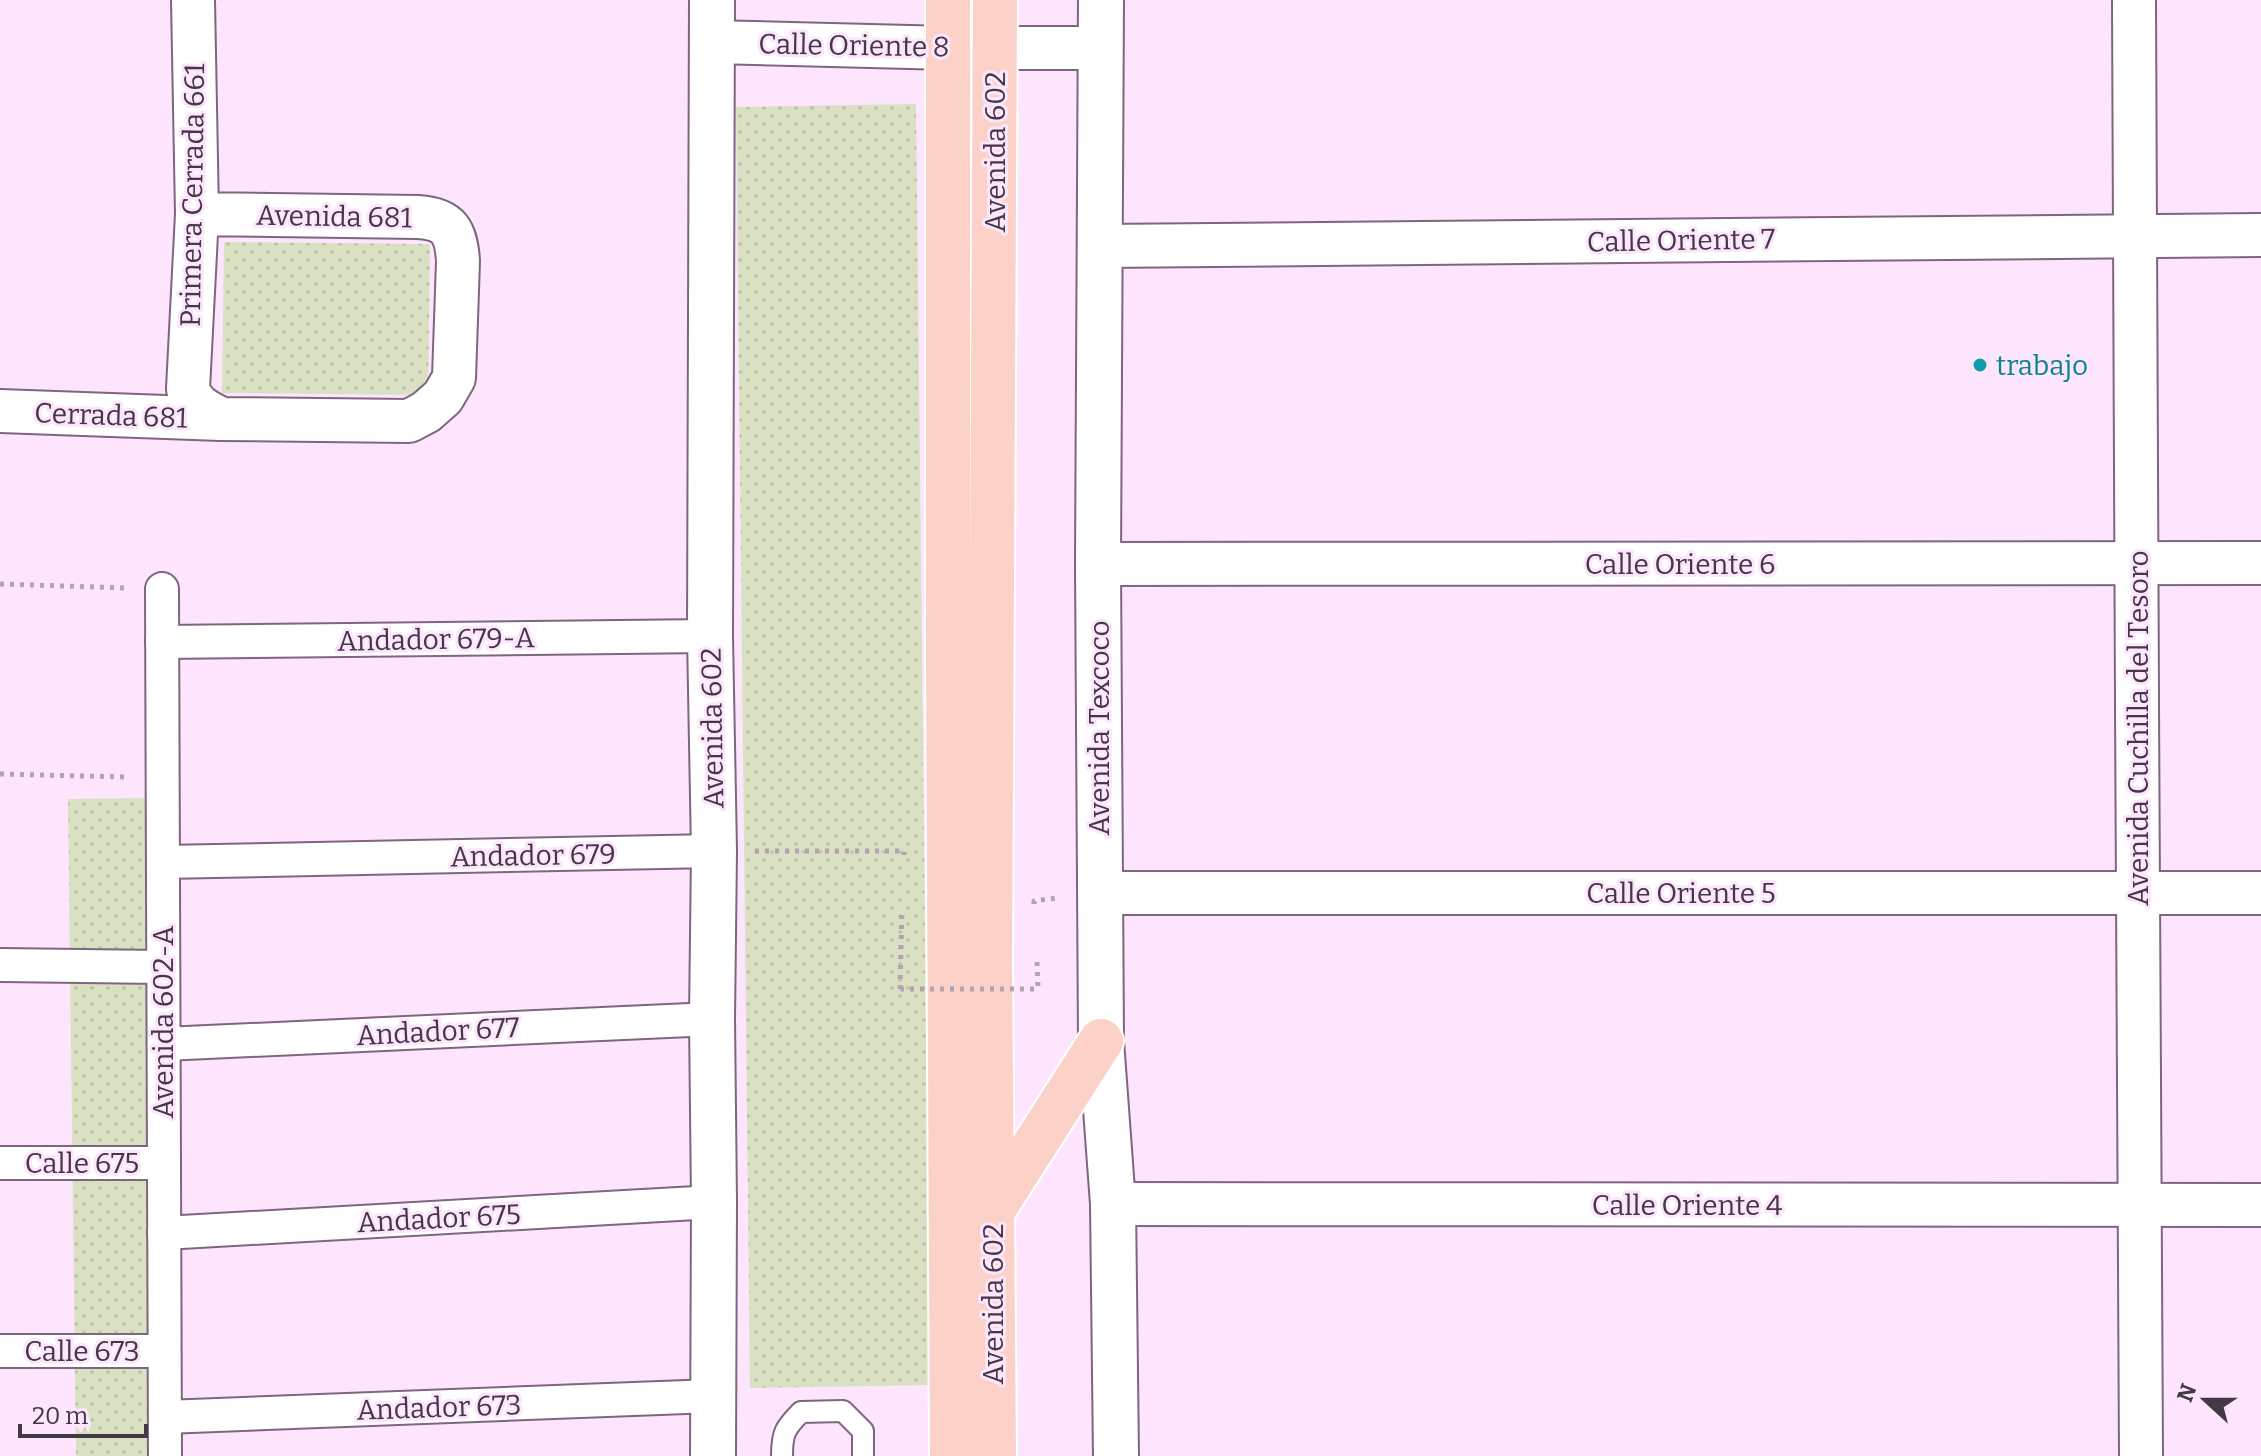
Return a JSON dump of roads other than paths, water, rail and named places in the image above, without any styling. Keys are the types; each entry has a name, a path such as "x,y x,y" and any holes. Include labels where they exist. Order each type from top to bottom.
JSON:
{"main road":[{"name":"Avenida 602","path":"948,0 952,1456"},
{"name":"Avenida 602","path":"994,1456 990,905 995,0"},
{"name":"Avenida Texcoco","path":"1101,0 1098,564 1101,1041 1113,1204 1116,1456"},
{"name":"Avenida 602","path":"712,21 710,636 714,851 713,1456"},
{"path":"993,1210 1101,1041"}],"street":[{"name":"Primera Cerrada 661","path":"193,0 197,214 188,389 191,399 198,406 221,419"},
{"name":"Avenida Cuchilla del Tesoro","path":"2134,0 2141,1456"},
{"name":"Calle Oriente 8","path":"712,21 949,48 1100,48"},
{"name":"Avenida 681","path":"197,214 434,218 450,228 457,243 454,378 443,397 426,412 409,421 221,419"},
{"name":"Calle Oriente 7","path":"1101,246 2261,235"},
{"name":"Cerrada 681","path":"0,411 221,419"},
{"name":"Calle Oriente 6","path":"1098,564 2261,563"},
{"name":"Avenida 602-A","path":"162,589 165,1456"},
{"name":"Andador 679-A","path":"162,642 710,636"},
{"name":"Andador 679","path":"163,862 714,851"},
{"name":"Calle Oriente 5","path":"1100,893 2261,893"},
{"path":"0,965 163,967"},
{"name":"Andador 677","path":"164,1044 712,1019"},
{"name":"Calle 675","path":"0,1163 164,1163"},
{"name":"Andador 675","path":"164,1233 714,1202"},
{"name":"Calle Oriente 4","path":"1113,1204 2261,1205"},
{"name":"Calle 673","path":"0,1351 164,1351"},
{"name":"Andador 673","path":"165,1417 713,1396"}],"lane":[{"path":"782,1456 782,1437 787,1426 801,1412 843,1411 863,1431 863,1456"}],"place":[{"name":"trabajo","path":"1980,365"}]}
